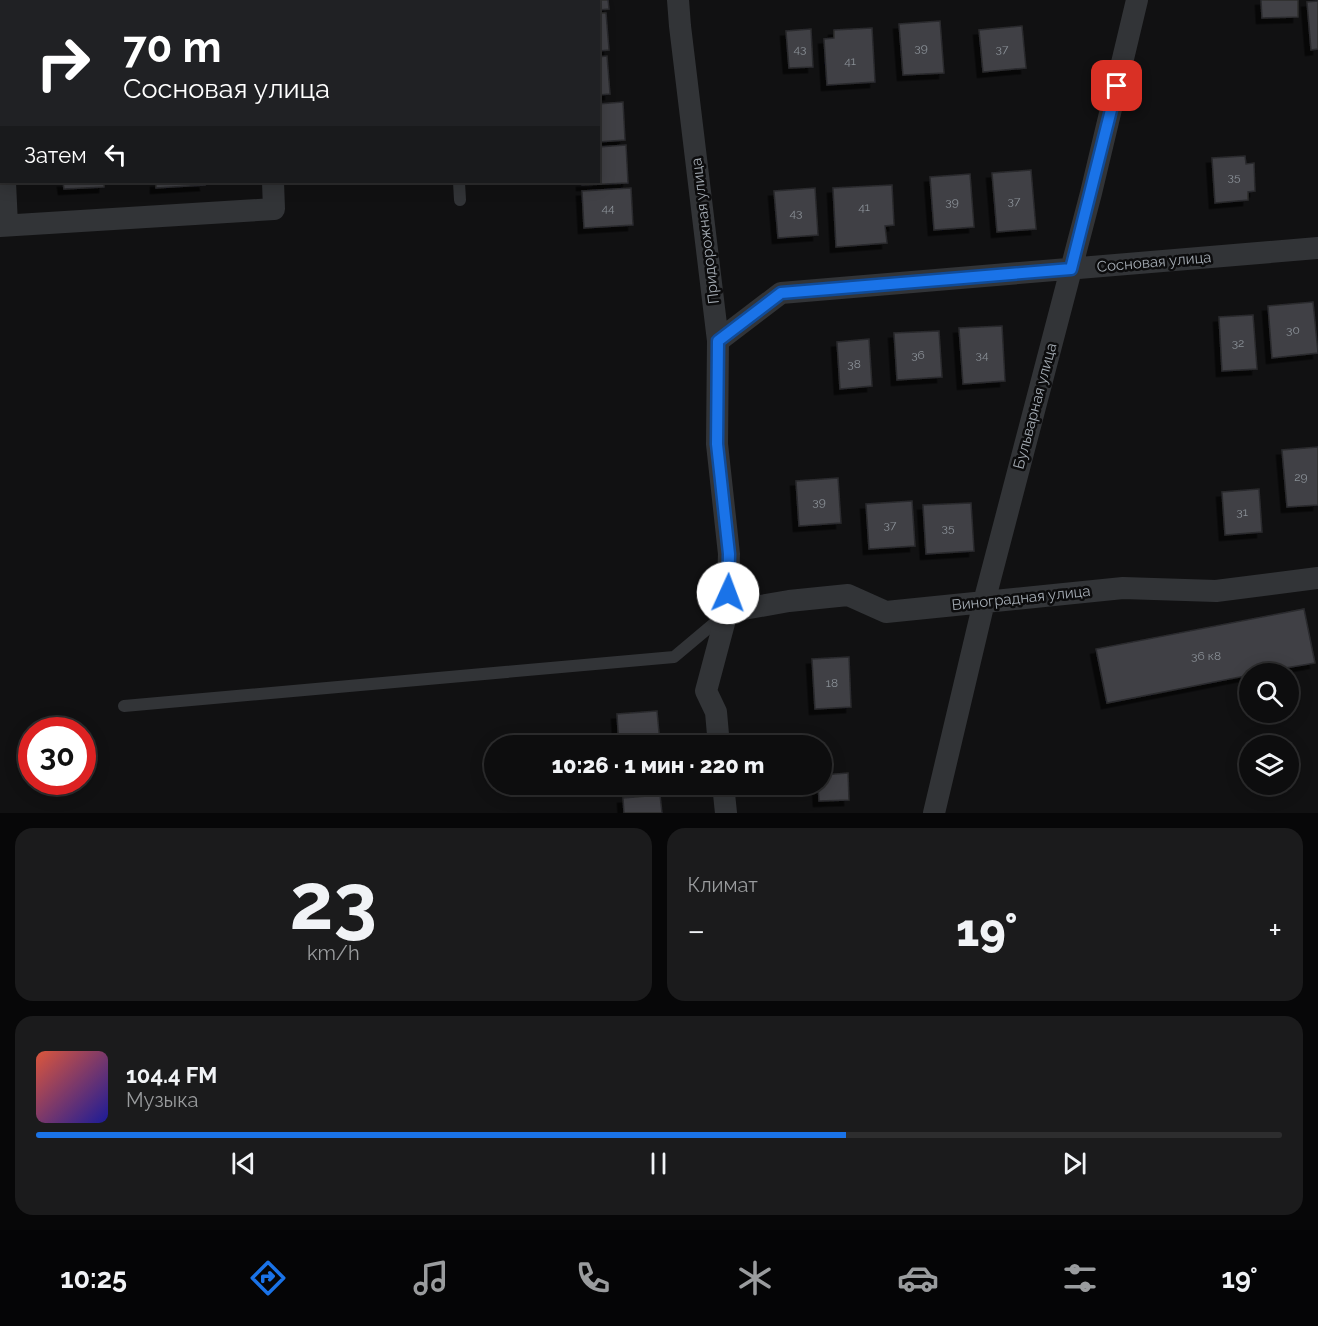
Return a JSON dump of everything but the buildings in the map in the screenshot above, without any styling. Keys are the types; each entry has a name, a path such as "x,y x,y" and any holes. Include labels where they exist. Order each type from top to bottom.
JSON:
{"street":[{"name":"Придорожная улица","path":"678,0 718,341 717,444 729,554 728,612 706,691 716,712 718,735"},
{"name":"Бульварная улица","path":"934,813 984,602 1091,193 1137,0"},
{"path":"4,183 3,225 274,209 273,183"},
{"name":"Сосновая улица","path":"718,341 781,293 1318,248"},
{"name":"Виноградная улица","path":"728,612 789,601 849,595 886,612 1123,588 1216,591 1318,578"},
{"path":"724,795 726,813"}],"lane":[{"path":"459,183 460,200"},
{"path":"124,706 674,657 728,612"}],"route":[{"path":"728,593 729,554 717,444 718,341 781,293 1071,269 1117,86"}]}
